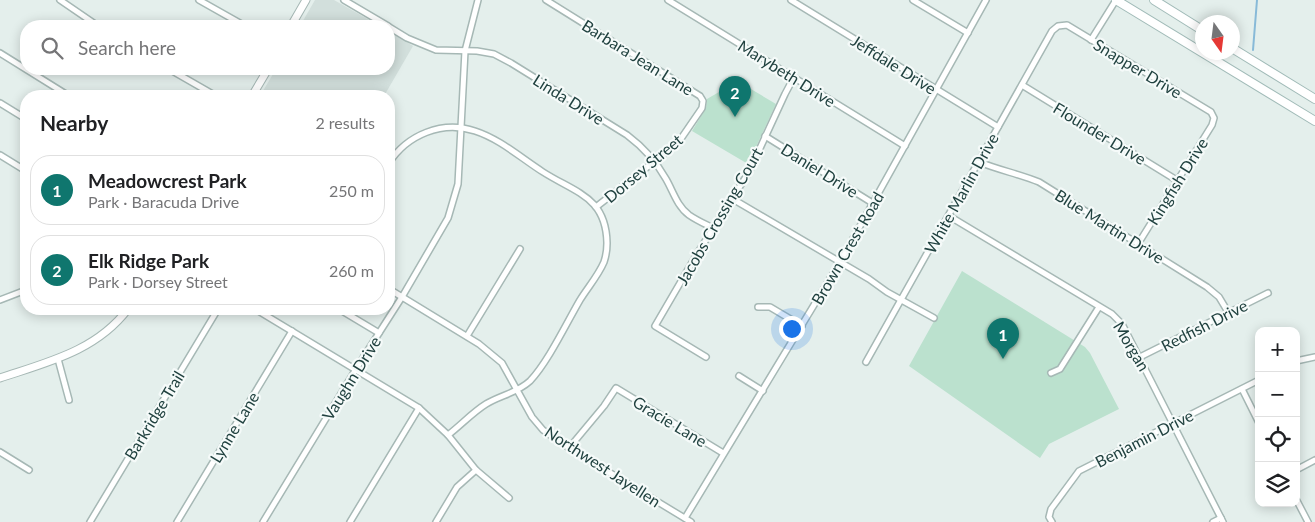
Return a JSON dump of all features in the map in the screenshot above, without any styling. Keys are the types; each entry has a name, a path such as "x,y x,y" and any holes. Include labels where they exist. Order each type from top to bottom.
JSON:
{"main road":[{"path":"1116,0 1315,121"},
{"path":"1154,0 1195,26"},
{"path":"1240,53 1315,99"}],"street":[{"path":"60,0 89,20"},
{"path":"199,0 234,20"},
{"path":"294,20 306,0"},
{"name":"Linda Drive","path":"344,0 377,20"},
{"name":"Vaughn Drive","path":"395,308 448,218 458,184 466,51 478,0"},
{"name":"Barbara Jean Lane","path":"546,0 700,96 703,101"},
{"name":"Marybeth Drive","path":"668,0 905,146"},
{"name":"Jeffdale Drive","path":"791,0 998,127"},
{"path":"913,0 968,33"},
{"name":"Brown Crest Road","path":"685,518 874,204 986,0"},
{"path":"1091,40 1116,0"},
{"name":"Snapper Drive","path":"1058,26 1067,25 1211,112 1214,118"},
{"name":"White Marlin Drive","path":"866,362 1052,31 1058,26"},
{"name":"Linda Drive","path":"395,31 436,50 494,54 511,63 642,146 666,178 679,204 688,214 713,228"},
{"path":"0,53 20,65"},
{"path":"35,75 59,90"},
{"path":"179,75 206,90"},
{"path":"256,90 264,75"},
{"name":"Jacobs Crossing Court","path":"706,357 655,326 731,198 749,172 794,77"},
{"name":"Flounder Drive","path":"1022,85 1178,181"},
{"name":"Dorsey Street","path":"596,207 678,144 702,108 703,101"},
{"path":"0,103 20,115"},
{"name":"Kingfish Drive","path":"1138,244 1212,125 1214,118"},
{"path":"395,155 404,144 426,132 449,127 475,130 499,142 544,173 588,198 601,213 605,224 607,245 604,260 596,276 581,297 530,381 518,390 485,404 448,435"},
{"name":"Daniel Drive","path":"765,136 874,204"},
{"path":"0,155 20,167"},
{"name":"Blue Martin Drive","path":"979,162 997,170 1039,182 1207,287 1219,297 1228,312"},
{"path":"731,198 934,318"},
{"name":"Morgan","path":"949,216 1112,314 1122,324 1222,520"},
{"path":"467,336 520,249"},
{"path":"0,300 20,292"},
{"name":"Northwest Jayellen","path":"395,293 492,353 502,363 532,417 543,430 569,448 691,522"},
{"name":"Redfish Drive","path":"1140,357 1268,293"},
{"path":"758,306 770,307 802,326"},
{"path":"1051,373 1060,369 1099,307"},
{"path":"0,378 58,359 91,343 105,334 123,315"},
{"name":"Barkridge Trail","path":"90,522 214,315"},
{"path":"265,315 419,408 448,435 476,470 509,498"},
{"path":"349,315 379,333"},
{"name":"Vaughn Drive","path":"263,522 390,315"},
{"name":"Lynne Lane","path":"177,522 292,331"},
{"path":"1300,360 1315,357"},
{"path":"58,359 69,400"},
{"path":"739,376 763,391"},
{"name":"Benjamin Drive","path":"1051,520 1051,509 1079,471 1255,382"},
{"name":"Gracie Lane","path":"569,448 604,406 616,388 723,453"},
{"path":"1242,389 1256,417"},
{"path":"350,522 419,408"},
{"path":"0,452 29,470"},
{"path":"1300,468 1315,460"},
{"path":"436,522 457,487 476,470"},
{"path":"1300,507 1308,522"},
{"path":"1213,522 1222,520"}],"shaded area":[{"path":"315,0 334,0 369,20 303,20"},
{"path":"395,35 413,46 387,90 264,90 272,75 395,75"}],"green space":[{"path":"729,76 776,104 748,164 692,131 706,108 707,99 719,92"},
{"path":"962,271 1085,347 1119,409 1049,444 1040,458 909,366"}],"waterway":[{"path":"1253,50 1257,0"}],"place":[{"name":"Elk Ridge Park","path":"735,117"},
{"name":"Meadowcrest Park","path":"1003,359"}]}
